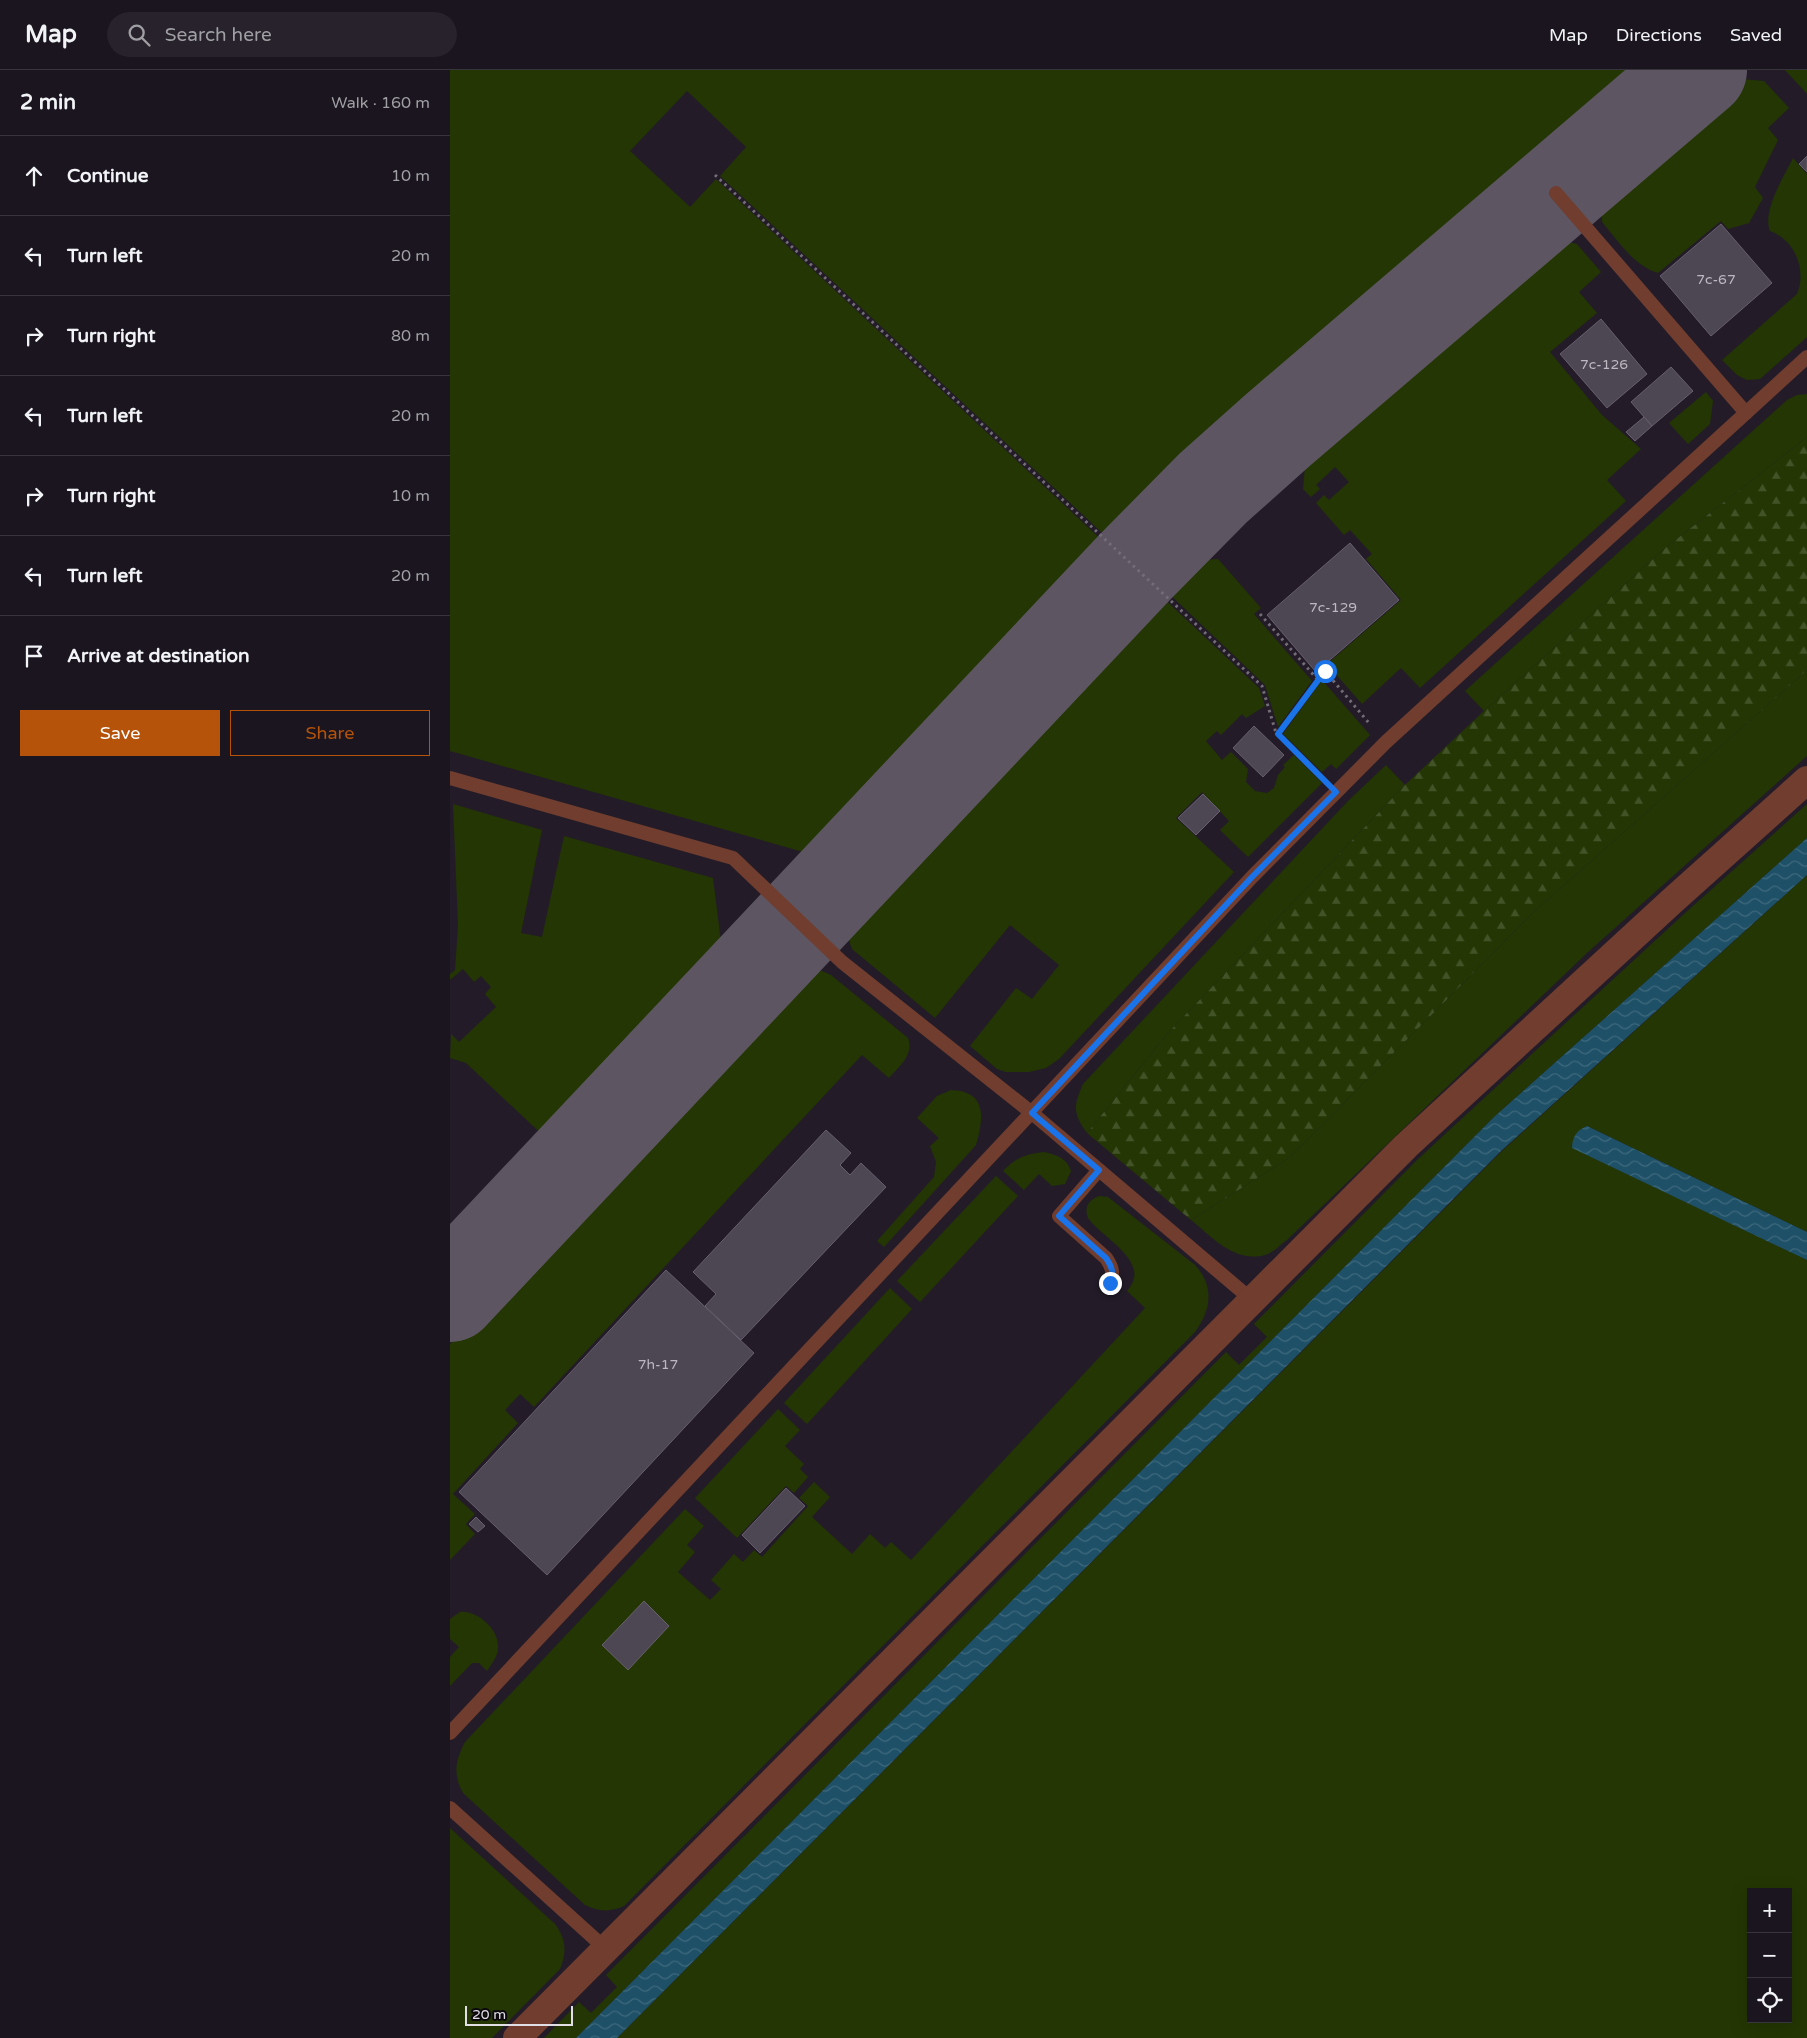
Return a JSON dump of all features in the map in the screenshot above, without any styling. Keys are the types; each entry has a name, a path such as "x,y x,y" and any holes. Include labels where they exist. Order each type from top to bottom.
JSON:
{"street":[{"path":"517,2038 1406,1146 1672,901 1807,780"}],"lane":[{"path":"1556,193 1746,412"},
{"path":"450,1733 1252,877 1386,742 1807,357"},
{"path":"450,778 733,858 842,962 1032,1113 1252,1300"},
{"path":"1099,1170 1059,1216 1106,1258 1112,1266 1113,1275 1110,1283"},
{"path":"450,1808 606,1949"}],"path":[{"path":"715,175 1262,686 1278,734 1336,792"},
{"path":"1260,614 1318,680"},
{"path":"1278,734 1325,671 1386,742"}],"green space":[{"path":"450,70 1648,70 1257,400 1221,433 1112,542 720,176 746,147 687,91 630,151 690,207 716,179 1109,547 1063,592 817,856 450,751"},
{"path":"1785,70 1807,70 1807,94"},
{"path":"1742,79 1764,81 1789,108 1768,128 1778,140 1755,187 1763,198 1749,223 1728,229 1721,221 1658,273 1649,269 1627,252 1602,222 1602,197"},
{"path":"1793,158 1807,174 1807,337 1760,379 1747,380 1737,375 1722,360 1797,294 1800,285 1801,275 1797,257 1786,241 1770,231 1768,223 1771,204"},
{"path":"1560,240 1577,244 1601,272 1579,292 1597,313 1550,352 1602,415 1641,449 1607,480 1626,501 1420,688 1401,668 1362,704 1327,664 1401,600 1366,559 1372,554 1350,530 1344,535 1316,503 1324,495 1329,500 1349,482 1335,467 1316,485 1320,489 1311,497 1303,489 1306,455 1546,244"},
{"path":"1706,392 1713,401 1710,424 1688,444 1669,423"},
{"path":"1807,394 1807,437 1664,549 1484,711 1465,691 1787,400 1797,395"},
{"path":"1807,437 1807,670 1537,909 1289,1158 1191,1220 1087,1133 1167,1034 1405,785 1664,549"},
{"path":"1191,559 1193,561 1218,559 1261,608 1254,614 1312,681 1278,727 1265,685 1163,588"},
{"path":"1158,593 1259,688 1265,706 1246,718 1242,714 1221,735 1217,731 1206,741 1222,760 1231,752 1248,769 1246,782 1255,791 1267,793 1274,788 1278,775 1285,767 1283,765 1294,755 1322,783 1248,857 1220,830 1229,821 1202,792 1176,818 1234,872 1059,1059 1046,1068 1029,1072 1006,1072 997,1069 970,1046 1016,988 1032,999 1059,965 1010,925 935,1018 852,949 849,940 850,925 854,917"},
{"path":"1807,670 1807,756 1587,953 1287,1240 1268,1254 1243,1255 1215,1241 1191,1220 1289,1158 1537,909"},
{"path":"1322,680 1370,735 1336,769 1331,764 1322,772 1283,734"},
{"path":"1386,765 1405,785 1167,1034 1087,1133 1079,1120 1076,1110 1077,1099 1083,1084 1348,801"},
{"path":"453,804 542,830 521,933 542,937 564,836 713,878 723,958 550,1142 466,1063 450,1058 451,1034 459,1042 496,1007 485,994 491,987 481,976 474,982 463,969 450,980 450,974 455,970 458,926"},
{"path":"1807,804 1807,838 1494,1117 576,2038 544,2038 579,2002 591,2013 617,1987 606,1975 1226,1352 1239,1365 1267,1337 1254,1324 1418,1159 1684,914"},
{"path":"1807,875 1807,1232 1587,1126 1576,1135 1573,1148 1807,1260 1807,2038 617,2038 1502,1151"},
{"path":"813,970 831,975 908,1038 908,1055 889,1078 862,1055 534,1407 520,1394 505,1410 518,1423 453,1494 475,1514 466,1524 475,1534 450,1560 450,1344 796,977 804,972"},
{"path":"951,1090 971,1095 977,1101 980,1108 981,1125 976,1145 884,1247 877,1241 934,1177 936,1162 930,1146 939,1138 917,1118 937,1096"},
{"path":"1044,1152 1060,1157 1069,1166 1071,1171 1065,1184 1052,1186 1039,1174 1024,1190 1003,1171 1021,1157"},
{"path":"996,1176 1018,1196 920,1302 897,1281"},
{"path":"1099,1196 1108,1197 1195,1265 1201,1273 1206,1282 1208,1298 1205,1315 1195,1332 624,1906 604,1910 585,1905 463,1793 456,1768 465,1742 685,1509 704,1526 687,1545 695,1552 678,1572 710,1600 721,1589 711,1580 734,1554 743,1562 754,1550 762,1557 808,1506 799,1498 814,1482 830,1497 812,1517 852,1554 870,1534 885,1548 891,1542 911,1560 1145,1308 1127,1291 1133,1280 1134,1270 1130,1261 1088,1218 1086,1211 1088,1205"},
{"path":"890,1288 912,1309 807,1424 784,1403"},
{"path":"778,1409 800,1430 785,1446 804,1464 800,1469 808,1477 794,1493 786,1486 737,1538 695,1498"},
{"path":"460,1612 473,1614 485,1622 497,1639 498,1649 495,1659 487,1671 479,1663 472,1663 450,1686 450,1657 459,1647 450,1639 450,1619"},
{"path":"450,1828 555,1924 563,1940 564,1957 560,1969 492,2038 450,2038"}],"water":[{"path":"1807,838 1807,875 1501,1151 617,2038 576,2038 1494,1117"},
{"path":"1587,1126 1807,1232 1807,1260 1572,1148 1576,1134"}],"building":[{"path":"1807,156 1807,172 1799,164"},
{"path":"1721,224 1772,283 1711,336 1660,276"},
{"path":"1601,319 1647,374 1607,408 1560,354"},
{"path":"1671,367 1693,391 1652,426 1631,402"},
{"path":"1644,417 1652,426 1635,441 1626,432"},
{"path":"1350,543 1399,600 1316,672 1267,615"},
{"path":"1254,726 1284,755 1263,777 1233,748"},
{"path":"1203,794 1220,811 1196,835 1178,818"},
{"path":"826,1130 851,1153 840,1165 850,1175 861,1163 886,1187 741,1340 705,1306 716,1294 693,1272"},
{"path":"666,1270 754,1353 547,1575 459,1492"},
{"path":"786,1488 805,1506 760,1553 742,1535"},
{"path":"476,1517 485,1526 478,1532 469,1524"},
{"path":"644,1601 669,1626 628,1670 602,1645"}],"taxiway":[{"path":"450,1294 1135,567 1213,488 1278,430 1699,70"}],"route":[{"path":"1110,1283 1113,1275 1112,1266 1106,1258 1059,1216 1099,1170 1032,1113 1252,877 1336,792 1278,734 1325,671"}]}
